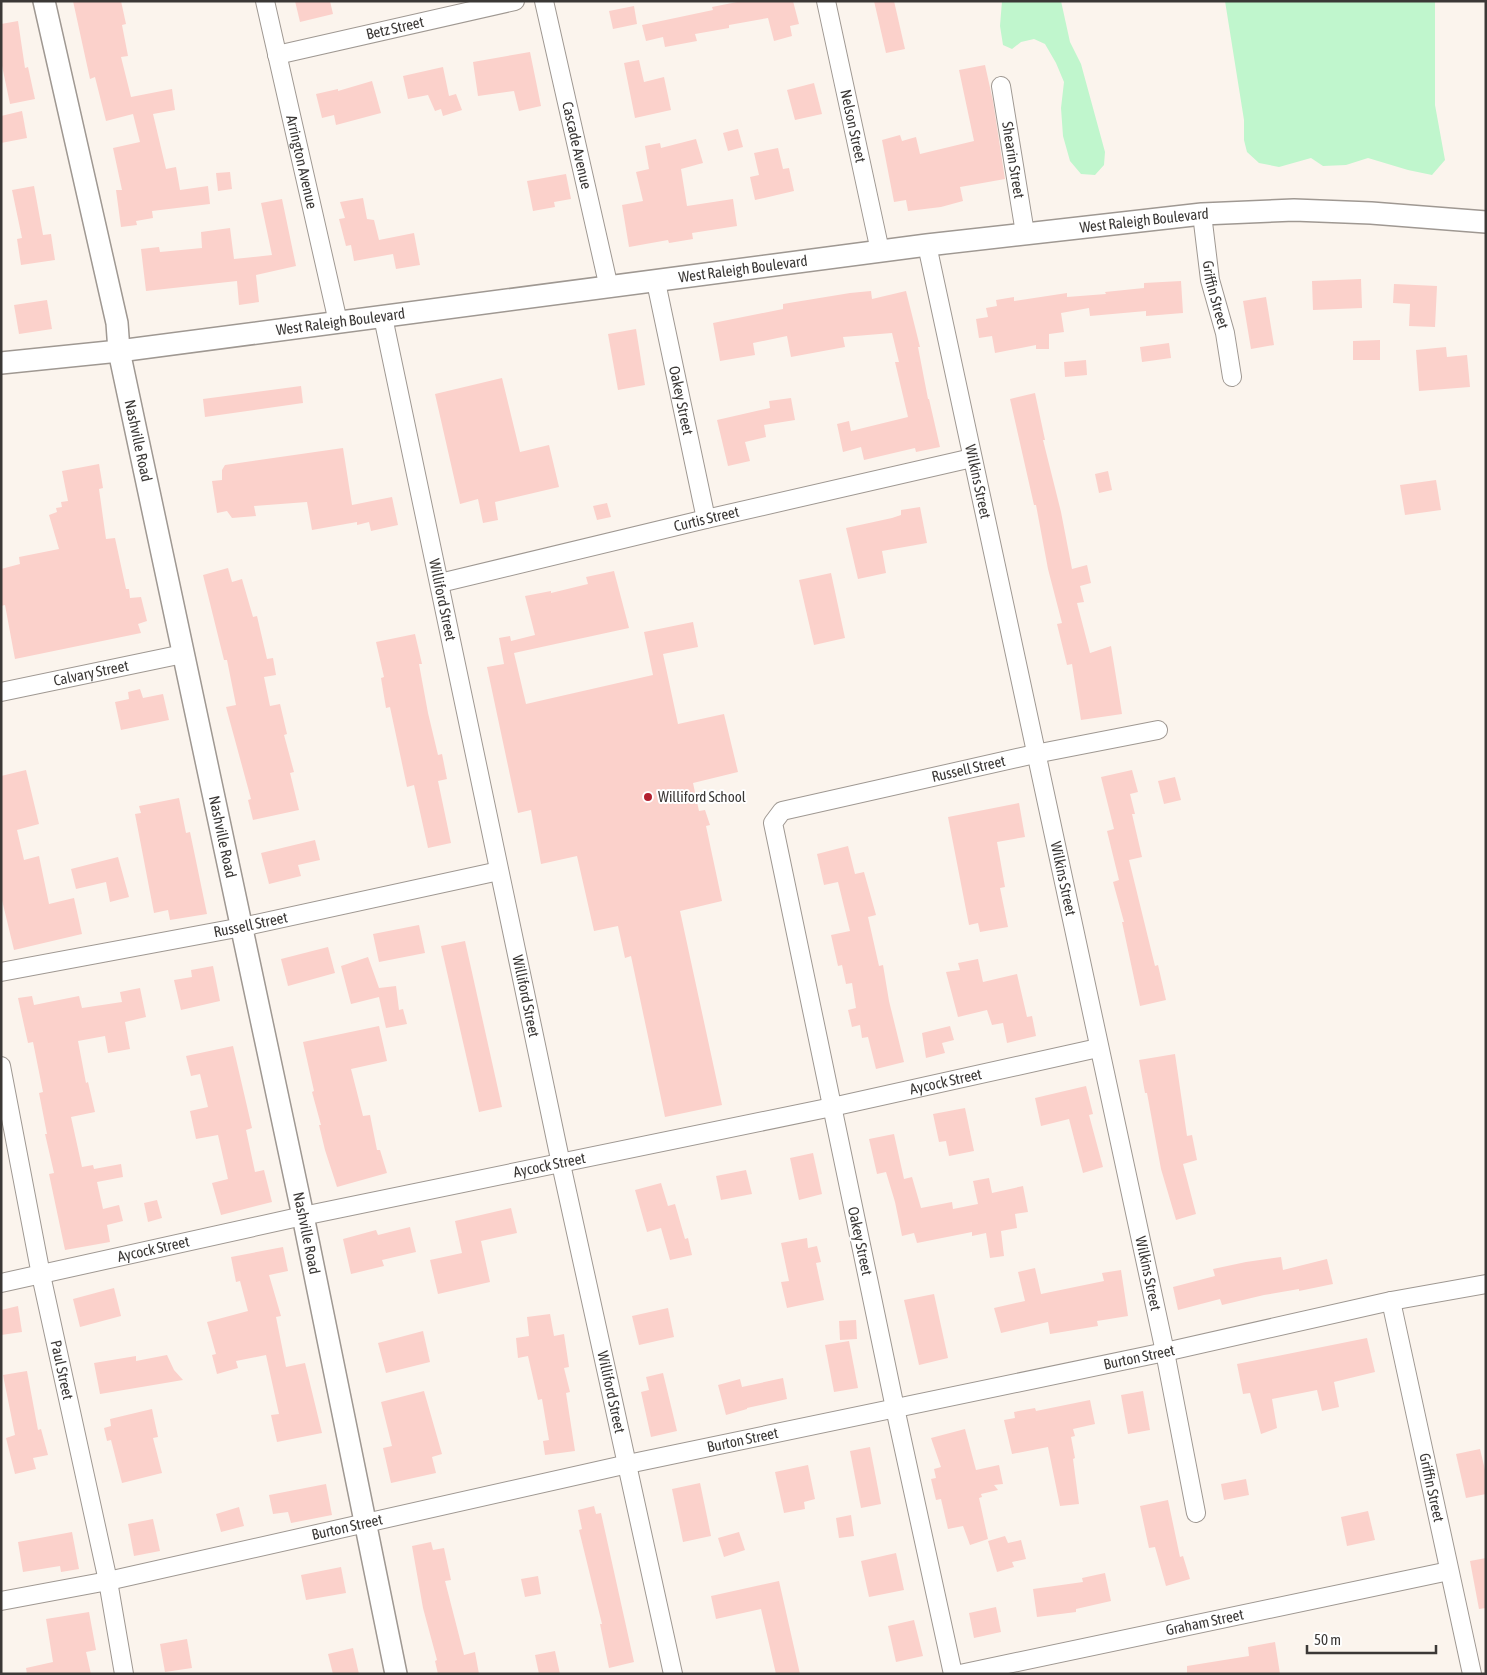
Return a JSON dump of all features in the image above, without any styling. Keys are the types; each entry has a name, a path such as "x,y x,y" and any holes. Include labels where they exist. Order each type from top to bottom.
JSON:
{"main road":[{"name":"Nashville Road","path":"44,1 117,324 119,352 303,1216 364,1524 396,1674"},
{"name":"West Raleigh Boulevard","path":"1,363 119,352 927,245 1202,214 1294,210 1371,213 1486,222"}],"street":[{"name":"Arrington Avenue","path":"265,1 338,322"},
{"name":"Betz Street","path":"277,55 515,1"},
{"name":"Cascade Avenue","path":"544,1 609,288"},
{"name":"Nelson Street","path":"826,1 880,251"},
{"name":"Shearin Street","path":"1001,86 1026,233"},
{"name":"Griffin Street","path":"1202,214 1210,280 1225,333 1232,377"},
{"name":"Wilkins Street","path":"927,245 1098,1048 1165,1352 1196,1513"},
{"name":"Oakey Street","path":"656,282 706,519"},
{"name":"Williford Street","path":"383,317 561,1164 673,1674"},
{"name":"Curtis Street","path":"440,583 972,458"},
{"name":"Calvary Street","path":"1,692 183,654"},
{"name":"Russell Street","path":"782,811 1035,754 1158,730"},
{"name":"Oakey Street","path":"782,811 773,824 895,1408 953,1674"},
{"name":"Russell Street","path":"1,972 242,927 499,871"},
{"name":"Aycock Street","path":"1,1283 303,1216 832,1107 1098,1048"},
{"name":"Paul Street","path":"1,1066 41,1275 108,1581 124,1674"},
{"name":"Burton Street","path":"1,1601 108,1581 628,1464 1165,1352 1391,1302 1486,1284"},
{"name":"Griffin Street","path":"1391,1302 1472,1674"},
{"name":"Graham Street","path":"960,1674 1449,1571"}],"green space":[{"path":"1002,1 1061,1 1070,42 1081,64 1105,152 1104,165 1095,175 1081,174 1070,161 1063,136 1061,108 1064,82 1045,44 1034,39 1021,42 1012,49 1003,45 1000,26"},
{"path":"1225,1 1435,1 1435,105 1445,160 1432,175 1368,158 1346,165 1323,166 1311,158 1279,167 1259,163 1247,152 1244,140 1244,120"}],"building":[{"path":"73,1 121,1 126,24 122,25 128,56 121,57 131,97 172,89 175,110 153,114 166,169 176,167 180,190 208,186 210,204 152,211 153,218 136,221 137,225 121,227 116,190 122,190 113,148 140,142 133,114 106,121 95,77 90,79"},
{"path":"295,1 330,1 333,14 300,22"},
{"path":"742,1 793,1 799,24 790,26 792,36 774,41 768,18 729,25 729,28 695,34 697,41 665,47 663,37 646,41 642,25 713,10 712,7"},
{"path":"874,1 894,1 905,49 886,53"},
{"path":"634,6 637,24 613,29 609,11"},
{"path":"18,21 25,68 28,67 35,99 10,104 1,61 1,24"},
{"path":"530,52 541,106 519,111 514,91 478,96 473,62"},
{"path":"639,60 644,82 664,77 671,110 635,118 624,63"},
{"path":"985,65 993,101 1005,179 960,187 963,201 941,207 908,211 906,200 894,202 882,140 900,135 902,141 916,137 920,154 974,141 959,70"},
{"path":"443,67 449,96 456,94 462,110 443,116 441,109 435,111 428,95 408,99 403,76"},
{"path":"372,81 381,113 336,125 334,115 322,118 316,94 338,89 338,91"},
{"path":"814,83 822,114 795,120 787,90"},
{"path":"22,111 27,138 1,143 1,116"},
{"path":"738,129 743,147 728,151 723,133"},
{"path":"696,139 703,163 681,169 687,206 733,199 737,226 692,233 693,239 669,243 668,240 629,247 622,205 643,201 636,172 649,169 645,146 660,143 661,148"},
{"path":"778,148 783,169 789,168 794,191 755,200 750,177 759,175 754,153"},
{"path":"230,172 232,189 218,191 216,173"},
{"path":"566,174 571,199 554,202 555,207 533,211 527,181"},
{"path":"34,186 43,235 51,234 55,260 21,265 17,239 22,238 12,190"},
{"path":"363,198 367,219 374,220 379,240 414,233 420,265 396,269 393,254 354,261 351,245 346,246 339,219 345,218 340,202"},
{"path":"282,199 296,266 256,275 259,302 239,305 237,281 146,291 141,249 159,247 160,252 202,248 201,232 230,228 234,259 272,255 261,203"},
{"path":"1361,279 1362,308 1313,310 1312,281"},
{"path":"1181,281 1183,313 1146,316 1146,311 1090,316 1089,308 1061,313 1064,332 1049,334 1049,349 1036,349 1036,345 995,353 992,336 979,338 976,319 988,317 986,308 997,306 996,300 1014,297 1014,301 1067,293 1067,297 1106,294 1105,292 1144,288 1144,283"},
{"path":"1394,284 1437,286 1435,327 1409,326 1410,304 1393,303"},
{"path":"871,291 872,299 906,291 920,347 918,347 928,399 940,447 916,452 915,448 864,460 861,447 843,452 837,424 849,421 851,431 908,417 895,362 899,362 892,333 843,337 845,347 791,357 787,336 753,343 755,355 720,361 713,323 783,309 783,304"},
{"path":"1266,297 1274,345 1251,349 1243,301"},
{"path":"47,300 52,329 19,334 14,305"},
{"path":"636,329 645,385 618,390 608,334"},
{"path":"1380,340 1380,360 1353,360 1353,341"},
{"path":"1169,343 1171,358 1142,362 1140,347"},
{"path":"1446,347 1447,357 1467,355 1470,387 1419,391 1416,350"},
{"path":"1086,360 1087,375 1065,377 1064,362"},
{"path":"502,378 520,452 549,445 559,487 495,502 498,520 483,523 478,499 460,504 435,394"},
{"path":"301,386 303,403 205,417 203,399"},
{"path":"1035,393 1045,440 1043,440 1061,512 1072,569 1087,565 1091,583 1080,586 1084,602 1077,603 1090,653 1111,646 1122,714 1081,720 1072,664 1067,665 1057,624 1062,623 1010,399"},
{"path":"791,398 795,420 764,425 766,437 745,442 750,461 728,466 717,420 770,408 769,401"},
{"path":"343,448 352,505 392,497 398,525 371,531 369,522 357,525 357,522 312,530 307,502 254,506 256,516 232,518 227,511 217,513 212,481 222,480 222,470 225,465"},
{"path":"99,464 103,488 99,489 106,539 115,538 126,589 129,589 130,598 141,597 147,621 138,624 141,633 15,659 5,605 1,606 1,569 20,564 19,557 59,549 49,515 57,512 56,508 62,507 61,502 68,501 62,471"},
{"path":"1108,471 1112,490 1099,493 1095,474"},
{"path":"1436,480 1441,510 1405,515 1400,485"},
{"path":"607,503 611,517 597,520 593,506"},
{"path":"920,507 927,543 882,551 886,573 858,579 846,528 892,518 901,515 901,510"},
{"path":"228,568 232,582 242,579 253,617 257,616 267,659 273,658 276,675 264,677 270,706 280,704 287,734 284,735 294,772 290,773 299,810 253,820 248,800 251,799 226,707 236,705 227,660 224,660 203,575"},
{"path":"614,571 629,628 514,653 526,704 653,675 644,632 693,622 698,647 663,654 678,724 724,714 738,772 693,783 699,811 705,810 710,825 706,826 722,901 680,911 722,1105 665,1117 631,956 625,958 618,926 594,931 577,856 541,864 531,810 518,813 487,667 504,664 499,638 510,636 511,641 535,635 525,596 551,591 551,593 588,584 586,577"},
{"path":"831,573 845,638 814,645 799,580"},
{"path":"415,634 422,664 419,664 428,713 438,755 442,754 447,779 438,781 451,843 428,848 414,785 407,787 390,707 386,708 381,678 384,677 376,642"},
{"path":"140,689 143,698 163,694 169,720 121,730 115,702 129,699 128,692"},
{"path":"26,770 39,824 17,830 24,860 39,856 49,904 74,898 82,934 14,950 1,896 1,776"},
{"path":"1132,770 1138,792 1130,794 1135,814 1132,814 1142,857 1129,860 1155,966 1158,965 1166,1000 1140,1006 1122,922 1124,922 1113,882 1119,880 1107,831 1114,829 1101,777"},
{"path":"1175,777 1181,800 1164,804 1158,781"},
{"path":"179,798 186,833 190,832 207,914 170,920 168,910 154,913 135,814 141,813 139,806"},
{"path":"1019,803 1025,837 997,842 1005,887 1000,888 1008,927 980,932 978,923 969,925 948,817"},
{"path":"315,840 320,860 298,865 301,876 269,884 261,853"},
{"path":"848,846 855,874 864,872 876,915 868,917 879,966 883,965 889,1001 904,1062 876,1069 868,1037 862,1038 860,1025 852,1027 848,1010 856,1008 852,983 846,984 842,965 838,966 831,935 850,931 838,882 824,885 817,854"},
{"path":"118,857 129,897 110,902 106,882 76,889 71,869"},
{"path":"419,925 425,953 379,962 373,934"},
{"path":"465,941 502,1107 479,1112 441,946"},
{"path":"328,947 335,973 288,986 281,959"},
{"path":"368,957 379,988 396,986 399,1010 403,1009 407,1024 386,1028 379,997 351,1004 341,966"},
{"path":"978,959 983,982 1017,974 1027,1017 1032,1016 1036,1036 1007,1043 1003,1023 992,1025 987,1010 958,1017 946,972 960,970 958,963"},
{"path":"213,966 220,1001 181,1010 174,980 192,977 191,970"},
{"path":"140,988 146,1017 125,1022 130,1049 108,1053 105,1036 78,1041 86,1083 88,1082 95,1112 71,1117 82,1167 93,1165 94,1169 121,1164 123,1177 97,1182 103,1209 119,1205 123,1221 107,1225 110,1242 65,1250 49,1174 54,1173 45,1134 47,1134 39,1093 43,1092 33,1042 28,1043 18,998 32,996 34,1005 79,996 82,1008 122,1002 120,992"},
{"path":"379,1026 387,1061 351,1069 363,1116 370,1115 377,1150 380,1150 387,1173 337,1187 319,1125 321,1125 312,1092 314,1091 303,1042"},
{"path":"950,1026 954,1040 942,1043 945,1053 926,1058 922,1033"},
{"path":"233,1046 252,1128 246,1130 255,1172 264,1170 272,1202 221,1215 212,1183 228,1179 218,1135 196,1139 190,1111 208,1107 200,1074 191,1076 186,1056"},
{"path":"1175,1054 1187,1136 1192,1135 1197,1160 1183,1164 1196,1214 1176,1220 1161,1169 1139,1060"},
{"path":"1086,1086 1093,1114 1089,1115 1103,1167 1083,1173 1069,1119 1041,1126 1035,1098"},
{"path":"965,1108 974,1151 949,1156 946,1141 939,1142 933,1114"},
{"path":"894,1134 904,1179 912,1177 921,1208 952,1202 953,1209 978,1204 973,1181 989,1178 992,1193 1023,1186 1028,1212 1015,1214 1017,1228 1001,1231 1004,1256 990,1258 986,1233 972,1236 972,1232 917,1243 914,1233 902,1236 886,1172 877,1174 869,1139"},
{"path":"813,1153 822,1194 799,1200 790,1158"},
{"path":"746,1170 752,1194 721,1200 716,1176"},
{"path":"661,1183 668,1206 675,1204 685,1239 688,1238 692,1255 670,1260 661,1228 647,1232 635,1190"},
{"path":"157,1200 162,1218 148,1222 144,1203"},
{"path":"511,1208 517,1233 481,1241 490,1282 438,1294 430,1260 462,1253 455,1221"},
{"path":"410,1227 416,1252 382,1260 384,1266 351,1274 343,1239 376,1230 378,1235"},
{"path":"807,1238 808,1248 817,1246 821,1262 816,1263 824,1300 787,1308 781,1282 789,1281 781,1243"},
{"path":"283,1247 288,1271 269,1275 281,1316 276,1317 286,1367 305,1363 322,1433 277,1442 271,1415 279,1414 266,1355 236,1361 238,1368 217,1374 212,1355 216,1354 207,1322 248,1311 240,1281 236,1282 231,1257"},
{"path":"1281,1257 1283,1270 1327,1259 1333,1284 1299,1291 1299,1289 1264,1295 1222,1305 1220,1299 1178,1310 1173,1287 1215,1276 1213,1269"},
{"path":"1035,1268 1041,1294 1104,1281 1102,1273 1121,1270 1128,1316 1097,1321 1098,1326 1050,1334 1048,1322 1001,1333 994,1308 1025,1301 1018,1272"},
{"path":"114,1288 121,1316 80,1327 73,1299"},
{"path":"934,1294 948,1358 919,1365 904,1300"},
{"path":"18,1306 22,1332 1,1335 1,1310"},
{"path":"668,1308 674,1337 639,1345 632,1316"},
{"path":"550,1314 554,1336 564,1334 569,1367 564,1368 570,1392 566,1393 575,1451 545,1455 543,1441 549,1440 542,1399 538,1400 528,1356 518,1358 516,1338 529,1336 527,1317"},
{"path":"856,1320 857,1339 840,1340 839,1321"},
{"path":"423,1331 430,1362 386,1373 378,1343"},
{"path":"1367,1338 1375,1372 1334,1382 1339,1407 1322,1411 1317,1390 1272,1399 1277,1428 1261,1434 1250,1393 1243,1394 1237,1364"},
{"path":"849,1341 858,1388 834,1392 825,1345"},
{"path":"167,1355 174,1370 183,1380 100,1394 94,1363 136,1356 136,1361"},
{"path":"27,1371 38,1430 41,1429 48,1455 33,1458 36,1469 15,1474 6,1438 15,1435 3,1375"},
{"path":"663,1373 677,1431 651,1437 641,1392 649,1390 646,1377"},
{"path":"783,1378 787,1399 726,1415 718,1385 740,1379 742,1387"},
{"path":"424,1391 442,1454 432,1457 436,1473 391,1483 383,1448 392,1446 381,1402"},
{"path":"1143,1391 1150,1430 1128,1434 1121,1395"},
{"path":"1090,1400 1095,1424 1073,1429 1075,1436 1071,1437 1079,1504 1060,1506 1048,1447 1012,1454 1004,1420 1015,1418 1014,1412 1035,1408 1036,1411"},
{"path":"152,1409 158,1437 153,1438 162,1473 122,1483 111,1440 107,1441 104,1428 111,1426 110,1419"},
{"path":"965,1429 976,1470 999,1465 1003,1484 994,1485 998,1490 981,1494 982,1497 979,1498 988,1539 970,1545 963,1526 948,1529 941,1499 936,1500 931,1479 936,1478 934,1469 941,1467 931,1438"},
{"path":"870,1447 881,1504 861,1508 850,1451"},
{"path":"1480,1449 1486,1474 1486,1494 1466,1498 1456,1454"},
{"path":"808,1465 815,1499 804,1502 805,1509 784,1513 775,1472"},
{"path":"1246,1479 1249,1495 1224,1500 1221,1484"},
{"path":"700,1483 711,1536 683,1542 672,1489"},
{"path":"326,1484 332,1515 291,1523 288,1512 273,1514 269,1495"},
{"path":"1168,1500 1180,1557 1183,1556 1190,1579 1166,1586 1155,1547 1149,1548 1140,1506"},
{"path":"594,1506 596,1514 601,1513 634,1662 609,1668 600,1624 602,1624 579,1530 582,1529 578,1510"},
{"path":"239,1507 244,1526 221,1532 216,1514"},
{"path":"1368,1511 1375,1540 1347,1546 1341,1517"},
{"path":"851,1515 854,1536 839,1538 836,1518"},
{"path":"153,1519 160,1551 134,1556 128,1524"},
{"path":"72,1532 79,1569 61,1572 60,1566 23,1572 18,1542"},
{"path":"739,1532 745,1550 724,1557 718,1538"},
{"path":"1005,1536 1008,1543 1021,1540 1026,1559 1012,1562 1014,1567 997,1572 988,1541"},
{"path":"431,1542 433,1550 444,1548 451,1580 445,1581 464,1655 475,1652 479,1674 438,1674 435,1661 437,1660 423,1608 412,1546"},
{"path":"896,1553 904,1590 869,1597 861,1561"},
{"path":"1486,1558 1486,1608 1479,1609 1470,1561"},
{"path":"341,1567 346,1593 306,1600 301,1575"},
{"path":"1105,1573 1111,1601 1076,1609 1076,1612 1037,1617 1033,1589 1083,1582 1082,1578"},
{"path":"538,1576 541,1594 525,1597 521,1579"},
{"path":"779,1581 800,1674 776,1674 761,1609 716,1619 711,1596"},
{"path":"996,1607 1001,1632 974,1638 969,1613"},
{"path":"89,1612 96,1650 86,1652 91,1674 27,1674 26,1668 53,1662 46,1619"},
{"path":"914,1620 923,1656 896,1662 888,1626"},
{"path":"187,1639 192,1668 165,1672 160,1644"},
{"path":"1275,1642 1280,1674 1187,1674 1187,1666 1249,1656 1248,1647"},
{"path":"353,1648 359,1674 333,1674 328,1654"},
{"path":"555,1651 560,1674 539,1674 535,1655"}],"place":[{"name":"Williford School","path":"648,797"}]}
